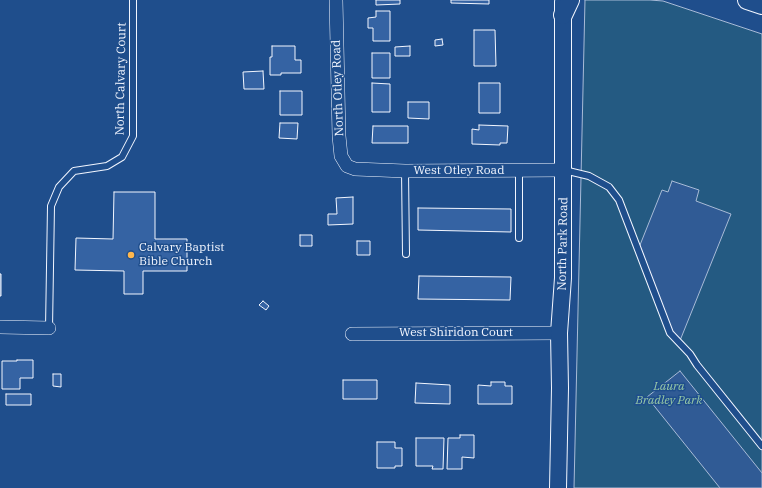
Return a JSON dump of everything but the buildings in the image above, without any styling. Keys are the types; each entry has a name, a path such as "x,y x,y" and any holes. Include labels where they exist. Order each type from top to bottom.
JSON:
{"main road":[{"path":"747,0 762,5"}],"street":[{"name":"North Otley Road","path":"336,0 339,136 341,156 347,166 355,169"},
{"name":"North Park Road","path":"558,488 560,388 559,333 564,278 563,170 566,5"},
{"name":"West Otley Road","path":"355,169 405,171 563,170"},
{"path":"0,327 49,328"},
{"name":"West Shiridon Court","path":"352,334 559,333"}],"lane":[{"name":"North Calvary Court","path":"49,328 51,206 59,187 74,171 107,166 122,157 133,136 133,0"},
{"path":"519,170 519,238"},
{"path":"563,170 589,176 609,187 619,200 670,333 690,354 697,366 762,446"},
{"path":"405,171 406,254"}],"green space":[{"name":"Laura Bradley Park","path":"585,0 663,1 762,34 762,488 574,488"}],"shaded area":[{"path":"672,181 699,190 696,201 731,214 679,343 670,333 638,250 662,190 668,192"},
{"path":"680,371 762,473 762,488 720,488 647,397"}],"place":[{"name":"Calvary Baptist Bible Church","path":"131,255"}]}
